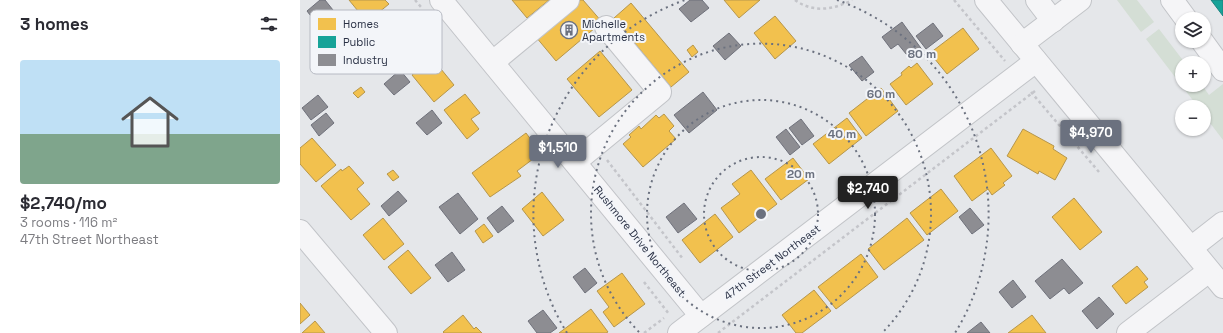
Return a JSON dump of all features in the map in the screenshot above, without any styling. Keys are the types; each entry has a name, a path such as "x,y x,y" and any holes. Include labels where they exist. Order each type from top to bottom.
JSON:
{"street":[{"name":"Rushmore Drive Northeast","path":"441,0 701,316"},
{"path":"492,62 568,0"},
{"path":"986,0 1216,278 1128,333"},
{"path":"1037,0 1053,21"},
{"name":"47th Street Northeast","path":"679,333 1029,52 1053,21 1080,0"},
{"path":"1172,0 1181,12"},
{"path":"575,162 660,92 606,27"},
{"path":"1207,48 1223,70"},
{"path":"1191,248 1223,223"},
{"path":"300,231 386,333"}],"path":[{"path":"795,0 806,6 825,10 834,9 852,0"},
{"path":"954,0 1008,64"},
{"path":"1027,87 1101,174"},
{"path":"718,333 1037,89"},
{"path":"596,146 686,263"},
{"path":"644,333 672,311"}],"shaded area":[{"path":"1117,0 1137,0 1154,22 1141,32"},
{"path":"1159,29 1180,56 1175,56 1175,77 1146,39"},
{"path":"1223,84 1223,140 1211,124 1211,100 1193,100 1187,92 1207,92 1209,95"}],"building: Homes":[{"path":"349,0 385,0 389,4 382,10 357,10"},
{"path":"512,0 549,0 527,18"},
{"name":"Michelle Apartments","path":"579,0 583,0 602,22 556,61 536,37"},
{"path":"724,0 760,0 739,18"},
{"path":"631,3 689,72 671,87 614,18"},
{"path":"775,16 796,41 775,59 754,33"},
{"path":"963,28 979,49 947,74 930,53"},
{"path":"693,45 698,52 692,57 687,50"},
{"path":"600,51 632,90 599,117 567,79"},
{"path":"917,63 933,84 906,105 890,84 902,75 901,73 909,66 911,68"},
{"path":"442,70 454,85 434,102 412,75 442,74"},
{"path":"361,87 365,92 358,98 353,93"},
{"path":"881,88 898,111 866,136 849,113"},
{"path":"465,94 480,113 471,119 479,129 467,139 444,110"},
{"path":"664,114 674,126 669,131 676,139 643,167 623,144 631,137 629,135 639,126 641,129 656,115 659,118"},
{"path":"847,118 862,138 829,164 813,144"},
{"path":"1023,129 1054,146 1053,149 1067,158 1055,180 1039,171 1038,174 1007,156"},
{"path":"526,133 541,153 517,171 521,176 490,197 472,173"},
{"path":"312,138 336,165 316,182 300,164 300,148"},
{"path":"991,148 1012,176 1003,183 1005,185 992,195 988,189 972,201 954,176"},
{"path":"793,158 809,179 781,200 765,179"},
{"path":"349,166 364,183 357,189 370,204 351,220 321,186 341,169 342,171"},
{"path":"393,170 399,177 393,181 387,174"},
{"path":"751,170 777,204 739,233 721,208 740,194 732,184"},
{"path":"941,189 958,211 927,235 910,213"},
{"path":"542,192 564,220 543,236 522,209"},
{"path":"1074,198 1102,232 1080,250 1052,217"},
{"path":"715,214 733,237 700,263 682,240"},
{"path":"383,218 404,244 384,260 363,235"},
{"path":"907,218 924,240 884,270 868,249"},
{"path":"484,224 493,236 483,243 475,231"},
{"path":"408,250 431,278 411,294 388,267"},
{"path":"861,254 878,277 836,309 818,287"},
{"path":"1137,266 1148,279 1144,282 1148,287 1126,304 1112,286"},
{"path":"622,273 645,304 614,327 603,312 609,307 597,291"},
{"path":"814,290 831,311 802,333 796,333 782,315"},
{"path":"300,303 310,315 300,324"},
{"path":"591,309 608,332 559,333"},
{"path":"463,315 474,329 476,327 482,333 443,332"},
{"path":"1032,315 1046,333 1008,333"},
{"path":"315,321 325,333 302,333"}],"building: Public":[{"path":"1211,0 1223,0 1223,16"}],"building: Industry":[{"path":"320,0 325,0 333,10 310,10 310,15 307,11"},
{"path":"690,0 702,0 709,8 691,22 679,9"},
{"path":"902,22 923,51 911,60 898,44 891,49 882,37"},
{"path":"933,23 943,36 926,49 916,36"},
{"path":"729,33 741,46 725,60 713,46"},
{"path":"862,56 874,72 862,81 849,65"},
{"path":"395,74 403,74 410,82 394,95 384,84"},
{"path":"703,92 717,110 689,133 674,115"},
{"path":"318,95 328,107 311,120 302,108"},
{"path":"432,110 442,123 427,135 416,123"},
{"path":"326,113 334,123 319,136 311,125"},
{"path":"801,119 814,136 802,145 789,128"},
{"path":"786,129 800,147 790,155 776,137"},
{"path":"398,191 407,201 389,216 381,206"},
{"path":"458,193 478,219 460,234 439,207"},
{"path":"684,203 697,219 678,233 666,217"},
{"path":"502,206 514,221 498,233 487,218"},
{"path":"970,208 984,225 972,234 959,217"},
{"path":"452,252 465,270 448,282 435,265"},
{"path":"1062,259 1083,283 1069,294 1064,288 1050,299 1035,281"},
{"path":"585,268 597,283 585,293 573,277"},
{"path":"1013,280 1026,297 1012,308 999,292"},
{"path":"1099,297 1114,314 1097,329 1082,311"},
{"path":"543,310 557,328 550,333 537,333 528,321"},
{"path":"981,322 990,333 967,333"}],"place":[{"name":"Michelle Apartments","path":"569,30"}]}
